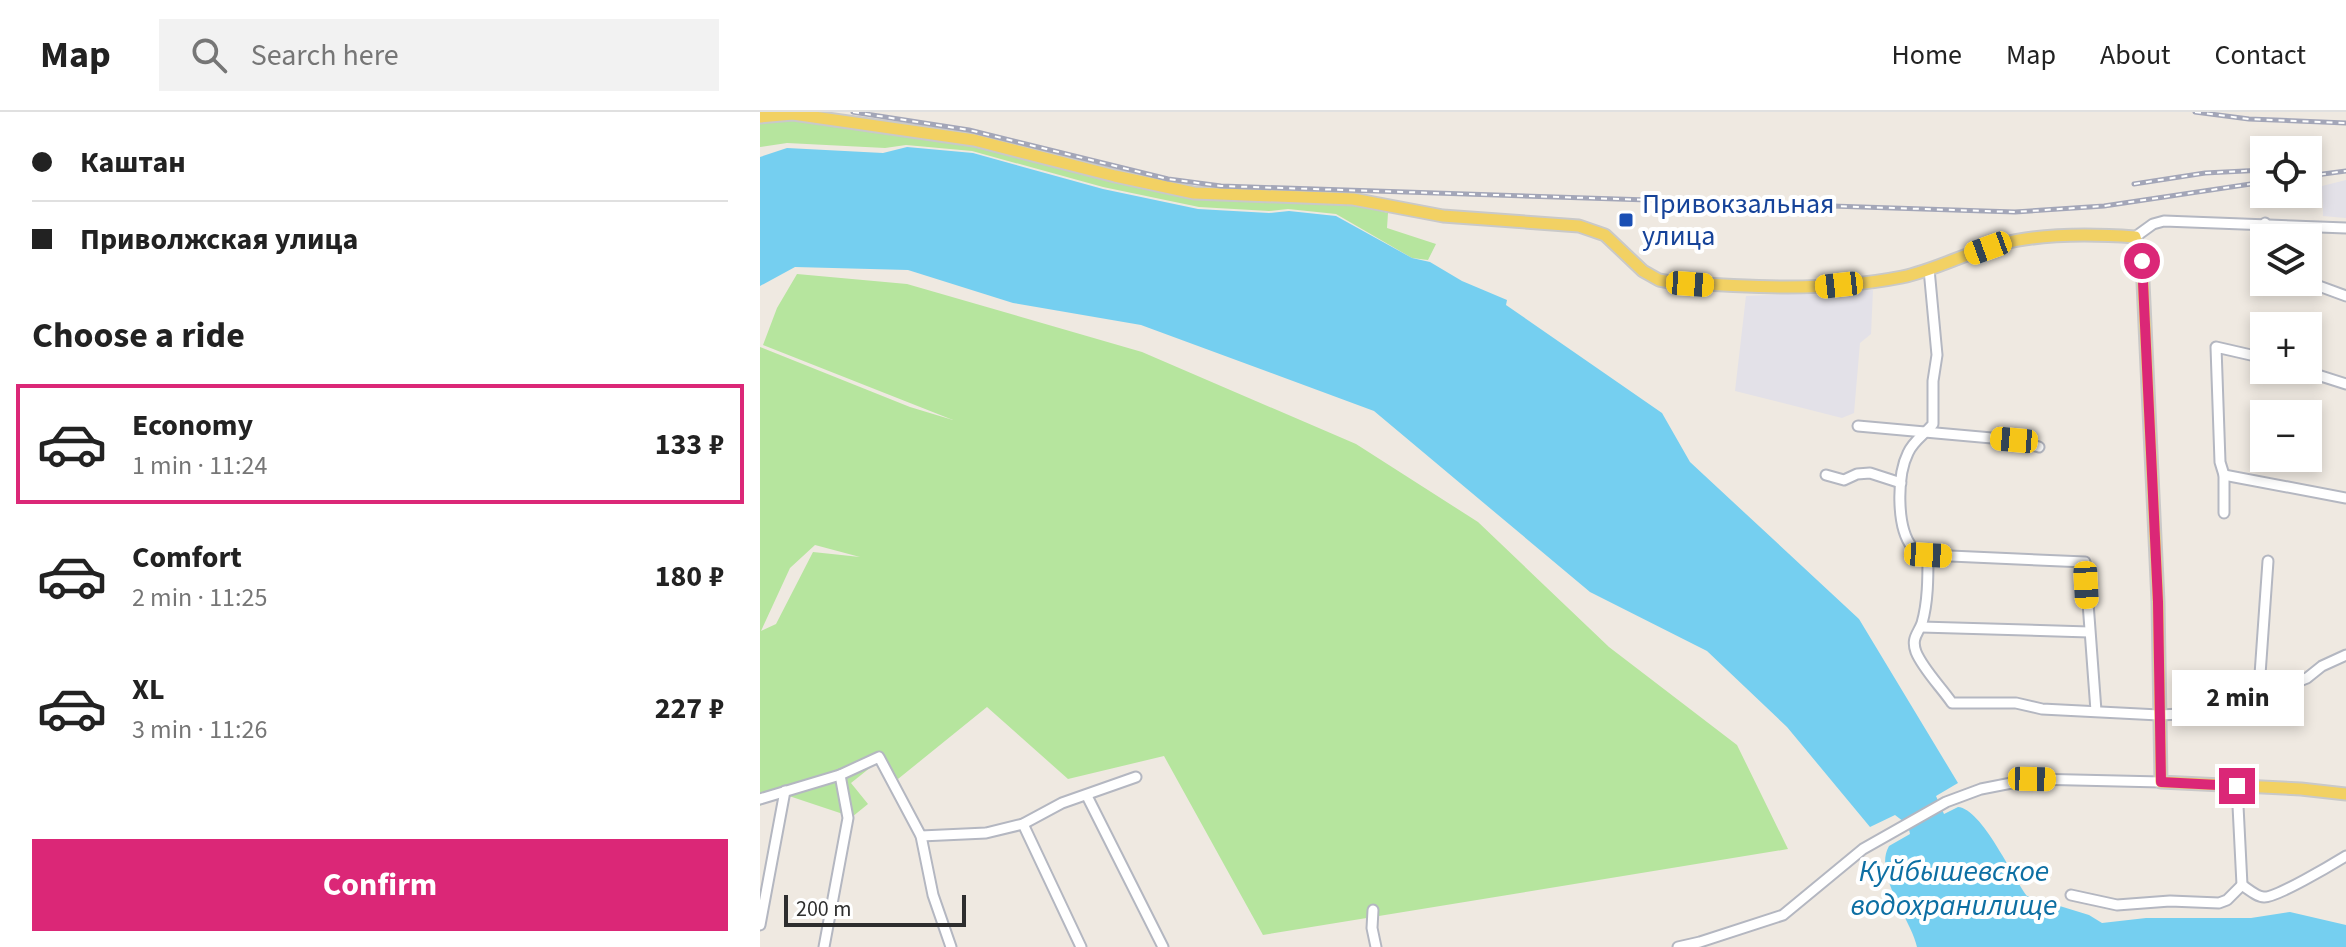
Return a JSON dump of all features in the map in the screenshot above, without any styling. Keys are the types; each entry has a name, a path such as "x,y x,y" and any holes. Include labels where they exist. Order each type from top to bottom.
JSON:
{"main road":[{"path":"760,117 793,114 974,140 1194,193 1353,199 1443,216 1579,226 1605,235 1643,271 1659,280 1696,284 1814,287 1888,279 2018,240 2135,237 2142,261 2158,602 2161,782 2346,794"}],"street":[{"path":"2135,237 2153,224 2164,221 2346,228"},
{"path":"1929,269 1937,355 1933,381 1933,424 1908,453 1901,483 1900,516 1909,543 1914,550 1928,555 2085,562 2096,711"},
{"path":"2322,287 2346,296"},
{"path":"2224,513 2216,347 2250,355"},
{"path":"2322,376 2346,384"},
{"path":"1858,426 2014,440 2039,447"},
{"path":"1826,475 1844,480 1857,474 1870,473 1901,483"},
{"path":"2224,475 2346,498"},
{"path":"1928,555 1927,598 1921,627 1915,633 1916,653 1952,703 2016,703 2042,709 2159,715 2226,712 2258,703 2267,694 2307,678 2322,666 2346,655"},
{"path":"2258,703 2268,561"},
{"path":"1921,627 2089,632"},
{"path":"760,799 840,775 879,757 921,836 933,895 951,947"},
{"path":"824,947 848,818 840,775"},
{"path":"921,836 986,833 1023,824 1062,803 1136,777"},
{"path":"1678,947 1783,915 1863,849 1946,802 1981,789 2032,779 2161,782"},
{"path":"2071,895 2117,905 2170,901 2219,903 2227,900 2242,885 2237,786"},
{"path":"760,925 785,791"},
{"path":"1087,796 1163,947"},
{"path":"1023,824 1081,947"},
{"path":"2242,885 2261,897 2270,897 2346,856"},
{"path":"1373,910 1372,928 1376,947"}],"shaded area":[{"path":"2346,180 2346,218 2323,216 2322,186"},
{"path":"1873,290 1871,334 1860,343 1854,413 1842,418 1735,391 1746,296"}],"green space":[{"path":"780,119 973,144 1161,192 1194,197 1359,205 1388,213 1387,228 1436,244 1428,260 1412,258 1336,214 1288,209 1269,211 1199,207 1103,187 972,151 906,145 885,148 787,143 760,147 760,123"},
{"path":"797,274 907,284 1142,352 1356,444 1478,522 1609,647 1737,745 1788,849 1263,935 1164,756 1068,779 987,707 898,779 881,759 851,783 868,804 852,817 777,792 760,806 760,347 910,407 953,420 763,345 777,308","holes":["815,545 860,557 813,552 776,624 761,631 790,568"]}],"water":[{"name":"Куйбышевское водохранилище","path":"907,147 973,153 1103,189 1198,209 1269,213 1289,211 1336,216 1412,258 1430,262 1462,281 1507,300 1506,305 1662,413 1690,462 1859,619 1958,783 1936,796 1944,814 1958,807 1977,819 2027,896 2089,915 2102,923 2146,918 2251,918 2290,912 2346,925 2346,947 1917,947 1889,883 1885,857 1889,846 1910,834 1908,825 1895,815 1870,827 1787,727 1707,651 1590,592 1374,411 1141,325 1013,303 908,270 795,267 760,286 760,157 787,148 883,153"}],"railway":[{"path":"853,112 969,130 1168,179 1221,186 2015,212 2104,206 2250,184"},
{"path":"2195,112 2249,119 2346,123"},
{"path":"2134,184 2205,173 2250,171"},
{"path":"2322,174 2346,171"}],"place":[{"name":"Привокзальная улица","path":"1626,220"}],"route":[{"path":"2142,261 2158,602 2161,782 2237,786"}]}
